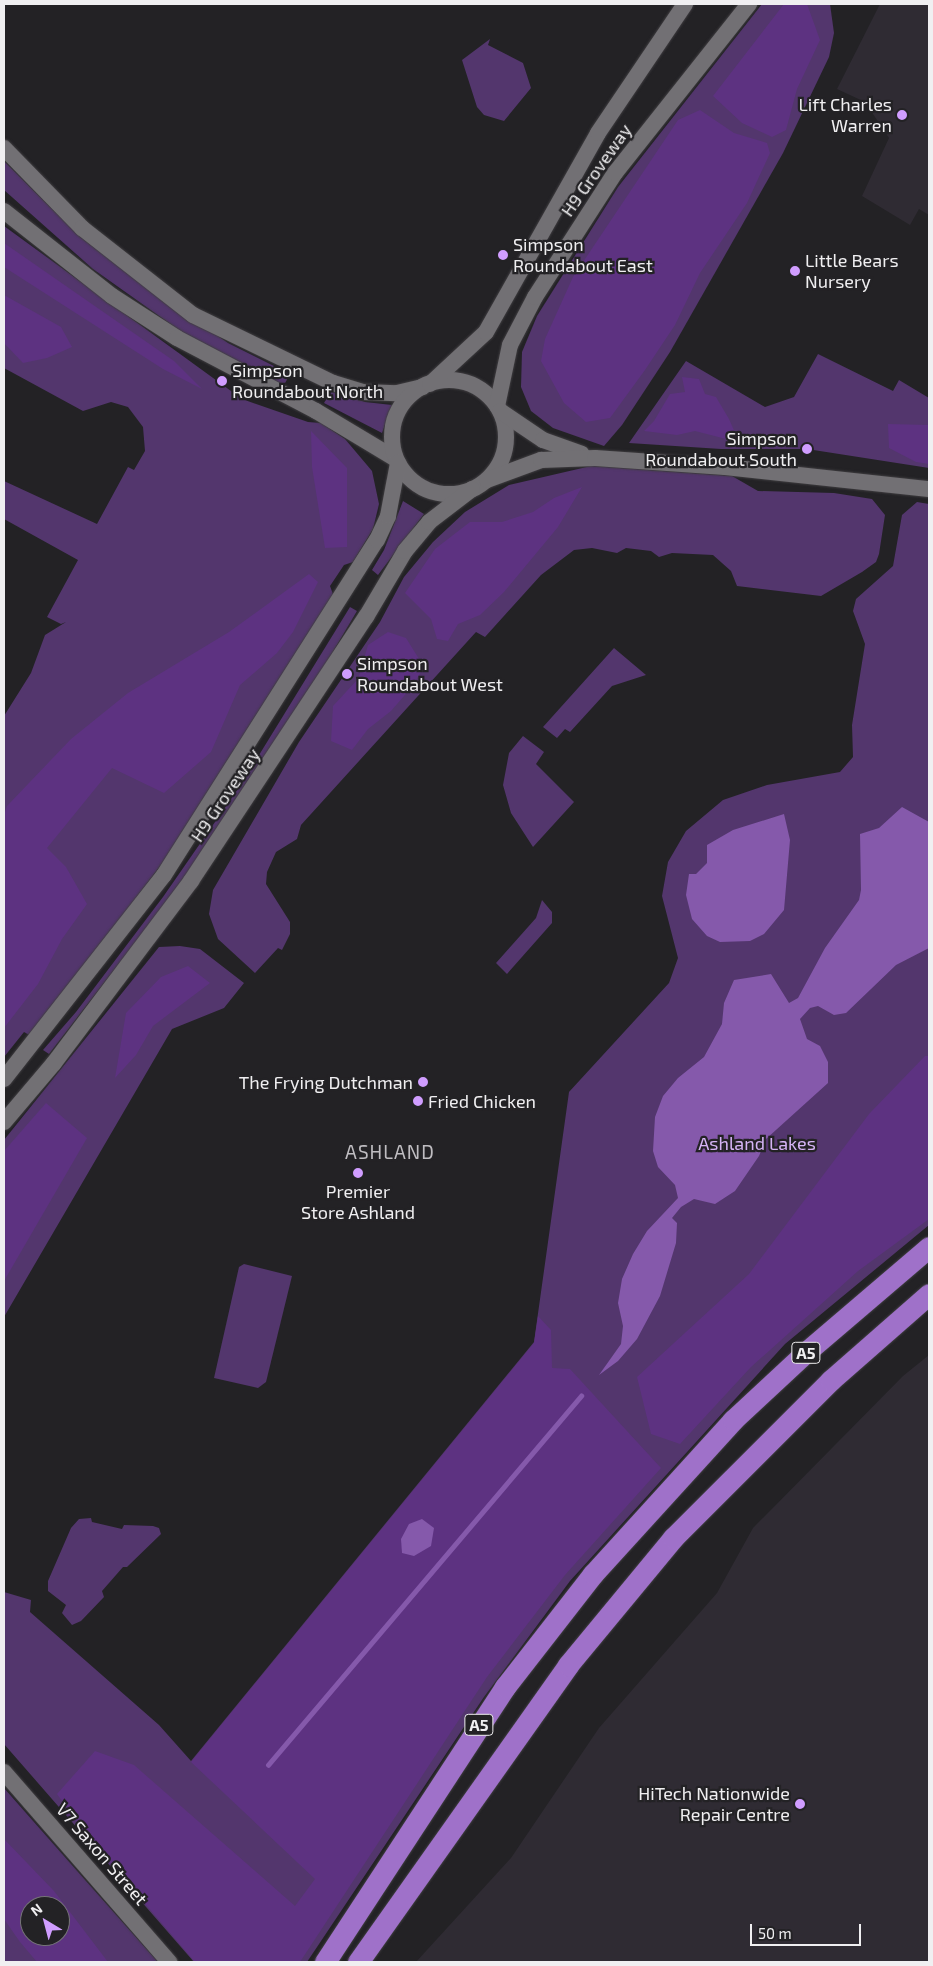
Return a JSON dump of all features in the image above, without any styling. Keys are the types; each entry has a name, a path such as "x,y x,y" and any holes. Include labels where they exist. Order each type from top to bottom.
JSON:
{"highway":[{"name":"A5","path":"325,1962 505,1686 593,1574 689,1465 805,1353 929,1247"},
{"name":"A5","path":"358,1962 568,1665 678,1533 831,1380 929,1294"}],"street":[{"name":"H9 Groveway","path":"426,386 486,332 593,141 685,4"},
{"name":"H9 Groveway","path":"498,409 510,345 536,297 615,173 749,4"},
{"path":"4,148 82,228 130,268 194,314 299,368 333,383 362,392 397,393 448,380 467,383 484,392 498,409 543,440 595,458"},
{"path":"4,211 112,296 199,350 316,411 397,461 412,480 430,491 459,493 472,489 487,480 541,460 595,458 725,467 929,489"},
{"path":"397,461 393,439 396,418 411,395 426,386"},
{"path":"487,480 497,469 506,440 498,409"},
{"name":"H9 Groveway","path":"4,1079 164,875 337,603 388,516 397,461"},
{"name":"H9 Groveway","path":"4,1122 54,1063 191,881 366,617 405,550 429,522 472,489"},
{"name":"V7 Saxon Street","path":"4,1772 169,1962"}],"shaded area":[{"path":"784,4 807,4 820,40 797,89 786,130 772,137 742,123 713,96"},
{"name":"Lift Charles Warren","path":"880,4 929,4 929,215 919,209 910,225 862,196 889,138 865,102 837,89"},
{"path":"700,110 734,133 767,143 770,153 747,203 700,273 675,325 645,370 610,418 586,422 564,403 541,361 545,339 573,277 678,120"},
{"path":"4,243 174,361 202,389 163,369 4,267"},
{"path":"4,295 61,327 72,347 47,358 23,363 4,343"},
{"path":"682,377 699,379 705,394 716,397 736,435 734,441 695,431 677,435 644,431 654,421 670,394 685,392"},
{"path":"888,424 929,425 929,464 916,462 889,448"},
{"path":"311,431 347,468 347,547 325,548 312,467"},
{"path":"582,487 558,527 504,592 480,615 458,624 448,641 437,639 431,619 405,593 435,549 470,522 502,522 533,512 554,498"},
{"path":"309,574 318,582 293,632 277,653 240,685 211,752 164,793 112,768 47,848 66,867 87,904 62,939 38,984 4,1028 4,815 7,806 71,739 128,693 229,632"},
{"path":"388,632 406,638 424,667 411,688 391,711 368,729 352,750 331,741 333,706 358,679 368,645"},
{"path":"902,807 929,822 929,948 896,965 846,1013 834,1015 818,1006 810,1008 800,1019 807,1039 820,1046 828,1062 828,1083 766,1139 759,1156 735,1191 715,1204 694,1199 681,1207 672,1218 677,1223 676,1243 660,1296 637,1339 618,1361 599,1375 621,1344 623,1326 618,1303 622,1279 633,1254 647,1231 678,1198 675,1185 658,1167 653,1151 655,1117 663,1096 678,1078 704,1057 722,1024 724,1003 734,980 771,974 789,1003 798,998 825,948 859,900 861,890 860,834 879,828"},
{"path":"784,814 790,840 784,910 764,934 750,941 720,942 707,936 692,919 686,895 689,874 696,874 707,863 707,845 733,830"},
{"path":"188,966 210,983 153,1026 136,1055 115,1078 126,1013 161,977"},
{"path":"925,1056 929,1056 929,1219 858,1271 751,1367 680,1444 651,1434 637,1377 749,1274 869,1114"},
{"path":"46,1103 87,1138 4,1281 4,1151"},
{"path":"538,1316 551,1330 552,1368 570,1369 661,1468 565,1575 487,1677 300,1962 195,1962 88,1837 57,1794 95,1751 134,1765 295,1906 315,1879 191,1762 534,1343"},
{"path":"929,1355 929,1962 416,1962 511,1858 599,1728 717,1593 753,1528 903,1376"},
{"path":"422,1519 434,1528 431,1546 414,1556 402,1553 401,1539 409,1524"},
{"path":"4,1839 58,1896 20,1896 20,1942 4,1919"},
{"path":"70,1912 108,1962 37,1962 23,1946 70,1946"}],"green space":[{"path":"762,4 830,4 834,33 829,57 783,153 670,352 622,425 604,446 553,428 531,411 521,387 522,352 537,316 618,187"},
{"path":"490,39 488,45 523,63 531,88 504,121 484,115 477,107 462,60"},
{"path":"4,161 79,236 135,279 228,343 290,374 284,385 193,340 93,269 4,190"},
{"path":"4,226 242,399 308,422 321,423 345,439 372,471 379,504 373,529 353,562 344,565 330,586 334,597 164,861 31,1036 24,1032 4,1057 4,716 31,673 45,635 66,622 61,624 47,617 78,560 4,519 4,481 97,524 128,467 134,470 145,451 143,427 128,407 111,402 83,411 4,368"},
{"path":"818,354 893,391 899,380 929,398 929,468 807,449 721,449 629,443 686,361 765,407 794,397"},
{"path":"331,391 365,402 392,405 382,433 324,403"},
{"path":"591,466 732,476 758,491 834,493 872,499 885,515 879,554 876,562 821,596 737,586 731,571 713,555 672,553 659,557 651,551 626,548 617,553 592,548 574,550 541,575 485,637 476,632 301,825 297,839 276,852 267,872 266,884 290,922 290,934 282,950 278,948 255,973 218,939 209,914 213,890 299,742 380,622 404,577 433,542 465,512 509,485"},
{"path":"403,501 424,514 378,575 372,570 384,550"},
{"name":"Ashland Lakes","path":"917,502 929,504 929,1225 785,1344 570,1581 484,1697 307,1962 194,1962 4,1744 4,1592 31,1600 30,1612 159,1725 191,1761 534,1342 569,1092 669,983 678,958 662,896 668,862 686,831 723,800 767,785 840,772 853,757 852,725 865,644 853,611 856,599 893,566 902,515"},
{"path":"350,607 357,611 312,687 185,878 49,1054 43,1050 76,1012 163,897 240,786"},
{"path":"614,648 646,675 612,686 570,732 565,729 557,738 543,727"},
{"path":"523,736 544,752 536,764 574,802 533,847 511,813 503,785 509,753"},
{"path":"542,900 552,912 552,923 507,974 496,963 536,918"},
{"path":"180,946 200,949 244,983 224,1008 172,1029 4,1317 4,1140 159,947"},
{"path":"244,1264 292,1276 266,1382 258,1388 214,1378 239,1267"},
{"path":"91,1518 92,1522 122,1529 124,1525 153,1526 159,1528 161,1534 127,1567 123,1567 102,1591 104,1597 81,1621 72,1625 62,1613 66,1605 48,1591 48,1581 71,1528 79,1519"},
{"path":"4,1788 158,1962 4,1962"}],"waterway":[{"path":"268,1765 581,1396"}],"place":[{"name":"Lift Charles Warren","path":"902,115"},
{"name":"Simpson Roundabout East","path":"503,255"},
{"name":"Little Bears Nursery","path":"795,271"},
{"name":"Simpson Roundabout North","path":"222,381"},
{"name":"Simpson Roundabout South","path":"807,449"},
{"name":"Simpson Roundabout West","path":"347,674"},
{"name":"The Frying Dutchman","path":"423,1082"},
{"name":"Fried Chicken","path":"418,1101"},
{"name":"Premier Store Ashland","path":"358,1173"},
{"name":"HiTech Nationwide Repair Centre","path":"800,1804"}],"district":[{"name":"ASHLAND","path":"390,1152"}]}
